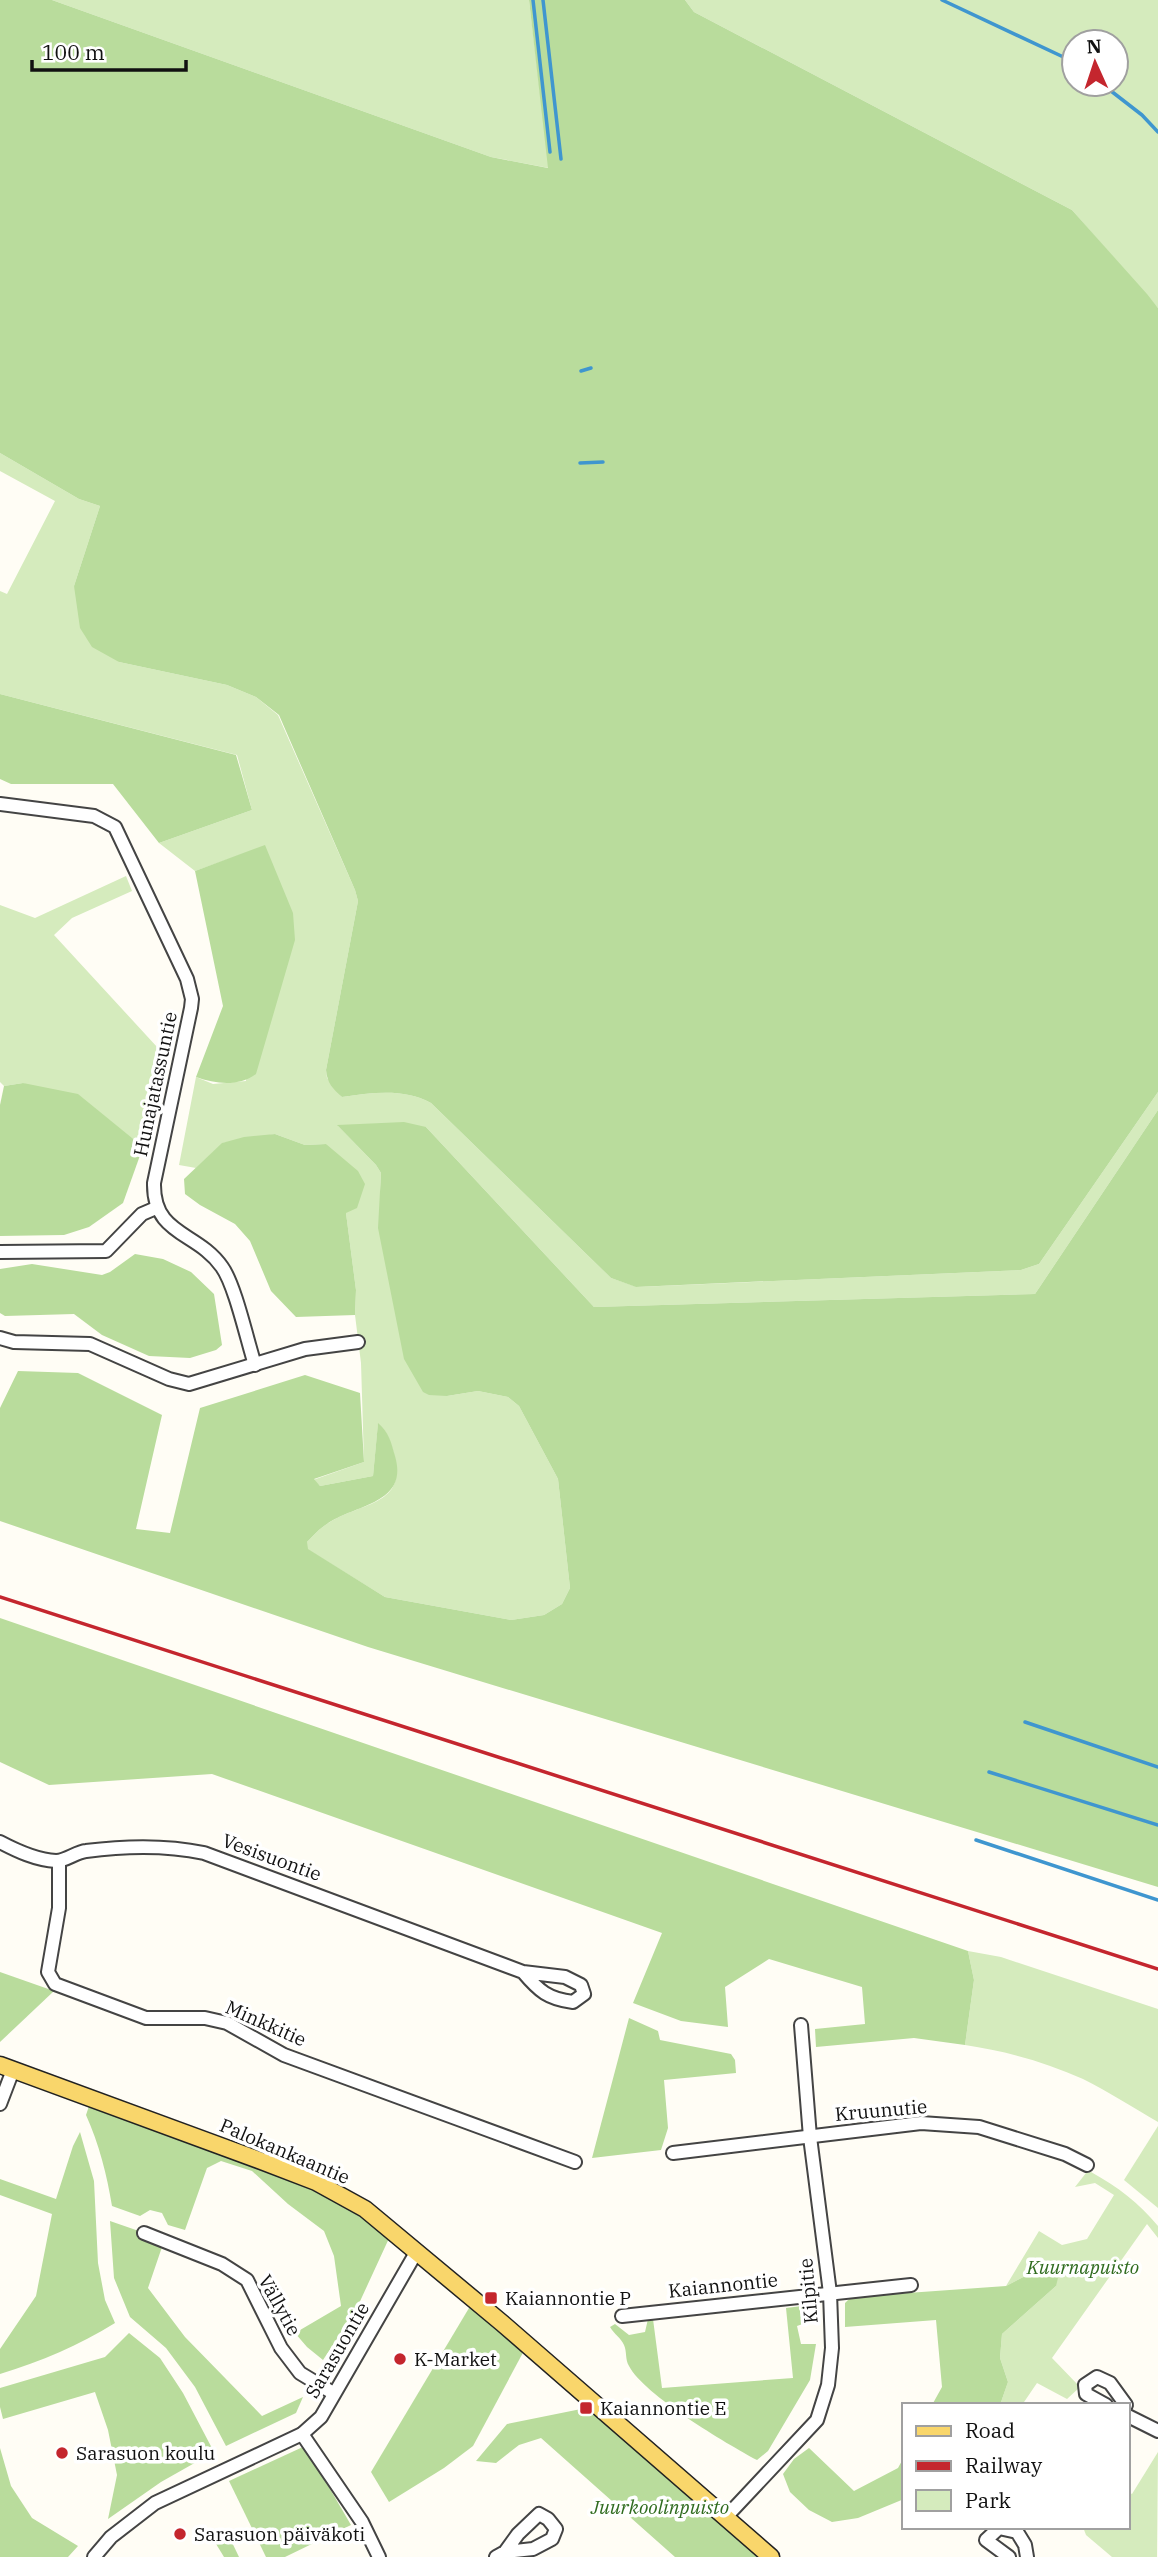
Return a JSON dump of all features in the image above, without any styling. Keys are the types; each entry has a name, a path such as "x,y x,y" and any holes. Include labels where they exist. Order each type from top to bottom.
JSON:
{"main road":[{"name":"Palokankaantie","path":"6,2067 316,2182 365,2209 771,2557"}],"street":[{"name":"Hunajatassuntie","path":"0,804 94,816 115,827 187,979 192,999 191,1008 154,1183 156,1208"},
{"path":"0,1252 106,1251 142,1214 156,1208 165,1223 221,1265 254,1365"},
{"path":"0,1338 14,1342 90,1343 179,1384 198,1383 305,1349 358,1342"},
{"path":"0,1842 33,1856 59,1861"},
{"name":"Vesisuontie","path":"59,1861 82,1852 104,1849 180,1848 204,1853 523,1972"},
{"name":"Minkkitie","path":"59,1861 59,1908 48,1972 55,1984 146,2018 205,2018 227,2023 284,2054 575,2162"},
{"name":"Kilpitie","path":"726,2517 817,2420 828,2385 832,2348 830,2293 810,2137 800,2025"},
{"path":"0,2104 6,2067"},
{"name":"Kruunutie","path":"673,2153 921,2123 979,2127 1065,2154 1087,2165"},
{"name":"Vällytie","path":"144,2233 222,2264 247,2280 281,2348 300,2373 334,2393"},
{"name":"Sarasuontie","path":"94,2557 111,2538 155,2503 302,2434 321,2417 417,2251"},
{"name":"Kaiannontie","path":"622,2316 911,2285"},
{"path":"1102,2403 1086,2395 1085,2385 1097,2377 1110,2383 1123,2403"},
{"path":"1130,2413 1158,2431"},
{"path":"302,2434 362,2522 379,2557"},
{"path":"998,2529 986,2540 1009,2557"},
{"path":"1004,2529 1017,2532 1026,2545 1027,2557"}],"green space":[{"path":"0,0 52,0 491,157 548,168 529,0 685,0 694,12 1072,210 1147,294 1158,308 1158,1092 1039,1264 1021,1270 636,1287 611,1278 431,1103 398,1093 342,1097 333,1088 326,1070 358,901 279,715 256,697 227,685 119,662 92,647 80,628 74,586 100,506 79,499 0,453"},
{"path":"52,0 529,0 549,168 491,157"},
{"path":"685,0 1158,0 1158,308 1072,210 694,12"},
{"path":"0,453 79,499 100,506 74,586 119,662 227,685 256,697 278,715 358,901 326,1070 327,1078 342,1097 398,1093 431,1103 611,1278 637,1287 1021,1270 1039,1264 1158,1092 1158,1110 1035,1294 594,1307 426,1127 338,1126 381,1173 380,1192 447,1396 478,1391 508,1397 519,1406 558,1479 570,1588 562,1604 544,1615 511,1620 385,1597 307,1549 307,1542 324,1526 389,1493 395,1483 396,1469 388,1436 378,1424 373,1476 320,1486 313,1480 364,1462 361,1363 355,1315 356,1290 346,1213 326,1144 305,1145 275,1134 223,1143 196,1168 179,1165 196,1077 213,1084 246,1081 265,846 195,871 159,843 252,810 237,755 0,694 0,591 7,594 55,501 0,471"},
{"path":"0,694 236,755 252,810 159,843 113,784 11,784 0,779"},
{"path":"265,845 293,913 295,940 256,1074 234,1083 211,1081 196,1077 223,1006 195,871"},
{"path":"126,876 132,891 72,918 54,935 169,1060 149,1153 143,1147 23,1083 4,1086 0,1082 0,905 35,918"},
{"path":"23,1083 78,1094 143,1147 123,1203 89,1227 64,1235 0,1236 0,1105 4,1086"},
{"path":"1158,1110 1158,1887 368,1647 0,1521 0,1408 18,1371 78,1373 162,1415 136,1529 170,1533 200,1408 305,1375 360,1393 364,1462 314,1479 320,1486 373,1476 378,1423 389,1438 397,1472 394,1484 387,1493 324,1526 307,1542 308,1549 385,1597 511,1620 544,1615 562,1604 570,1588 558,1479 519,1406 508,1397 478,1391 447,1396 423,1392 404,1359 378,1228 381,1173 337,1125 404,1122 426,1127 594,1307 1035,1294"},
{"path":"275,1134 305,1145 326,1144 358,1171 365,1184 357,1208 346,1213 356,1290 355,1315 296,1317 271,1291 250,1241 235,1224 185,1194 184,1179 222,1143 244,1137"},
{"path":"135,1254 163,1259 191,1272 214,1294 222,1345 216,1350 190,1358 149,1356 102,1335 74,1314 5,1316 0,1313 0,1269 32,1264 102,1275"},
{"path":"0,1618 968,1951 974,1980 965,2045 914,2038 816,2047 815,2029 865,2024 862,1987 769,1959 725,1987 728,2027 681,2021 633,2003 662,1933 212,1774 49,1785 0,1762"},
{"path":"968,1951 1001,1957 1158,2009 1158,2122 1102,2089 1055,2067 995,2050 965,2045 974,1980"},
{"path":"0,1972 54,1991 0,2042"},
{"path":"629,2018 658,2031 660,2040 731,2054 735,2060 736,2073 664,2080 668,2128 661,2150 592,2158"},
{"path":"90,2103 316,2185 391,2234 356,2310 323,2360 295,2333 341,2306 334,2256 324,2231 288,2204 252,2171 221,2161 207,2168 185,2230 168,2225 162,2213 150,2210 140,2216 112,2206 102,2160 86,2115"},
{"path":"1158,2126 1158,2208 1124,2180"},
{"path":"80,2132 94,2181 98,2263 105,2300 115,2323 59,2352 0,2374 0,2349 36,2296 52,2214 0,2195 0,2179 56,2199"},
{"name":"Kuurnapuisto","path":"1091,2172 1136,2203 1158,2226 1158,2238 1147,2224 1052,2358 1080,2387 1067,2399 1037,2383 1023,2403 1001,2403 1008,2382 1000,2358 1002,2334 1056,2286 1041,2268 1006,2286 1039,2231 1062,2245 1087,2239 1114,2195 1095,2183 1075,2187 1086,2173"},
{"path":"110,2221 159,2238 162,2247 148,2288 185,2337 262,2416 303,2397 296,2413 226,2446 195,2387 166,2348 130,2317 114,2278"},
{"path":"1041,2268 1052,2269 1058,2278 1056,2286 1002,2334 1000,2358 1008,2382 1001,2403 933,2403 942,2387 936,2320 845,2327 845,2303 851,2297 1006,2286"},
{"path":"472,2303 526,2347 473,2446 444,2468 389,2502 371,2472"},
{"path":"818,2304 819,2318 797,2326 801,2344 816,2344 810,2380 768,2451 757,2460 687,2418 651,2391 629,2366 624,2345 610,2327 615,2324 629,2335 645,2332 648,2319 653,2319 662,2388 793,2378 786,2308"},
{"path":"129,2333 160,2358 183,2393 214,2452 161,2482 108,2519 117,2475 108,2430 95,2392 3,2419 0,2388 105,2357"},
{"name":"Juurkoolinpuisto","path":"586,2408 760,2557 675,2557 541,2438 519,2445 496,2463 476,2461 507,2424"},
{"path":"305,2446 351,2525 285,2557 266,2557 229,2481"},
{"path":"0,2448 11,2486 32,2518 78,2546 68,2557 0,2557"},
{"path":"809,2448 854,2491 898,2468 902,2461 902,2500 858,2518 832,2522 809,2510 790,2492 783,2474 794,2459"},
{"path":"1158,2452 1157,2557 1112,2557 1086,2535 1084,2529 1130,2529 1130,2493 1132,2494"},
{"path":"227,2532 239,2557 224,2557 213,2539"}],"waterway":[{"path":"533,0 550,152"},
{"path":"543,0 561,159"},
{"path":"942,0 1060,55"},
{"path":"1120,98 1158,132"},
{"path":"581,371 591,368"},
{"path":"580,463 603,462"},
{"path":"1025,1722 1158,1767"},
{"path":"989,1772 1158,1825"},
{"path":"976,1840 1158,1900"}],"railway":[{"path":"0,1597 1158,1969"}],"place":[{"name":"Kaiannontie P","path":"491,2298"},
{"name":"K-Market","path":"400,2359"},
{"name":"Kaiannontie E","path":"586,2408"},
{"name":"Sarasuon koulu","path":"62,2453"},
{"name":"Sarasuon päiväkoti","path":"180,2534"}]}
